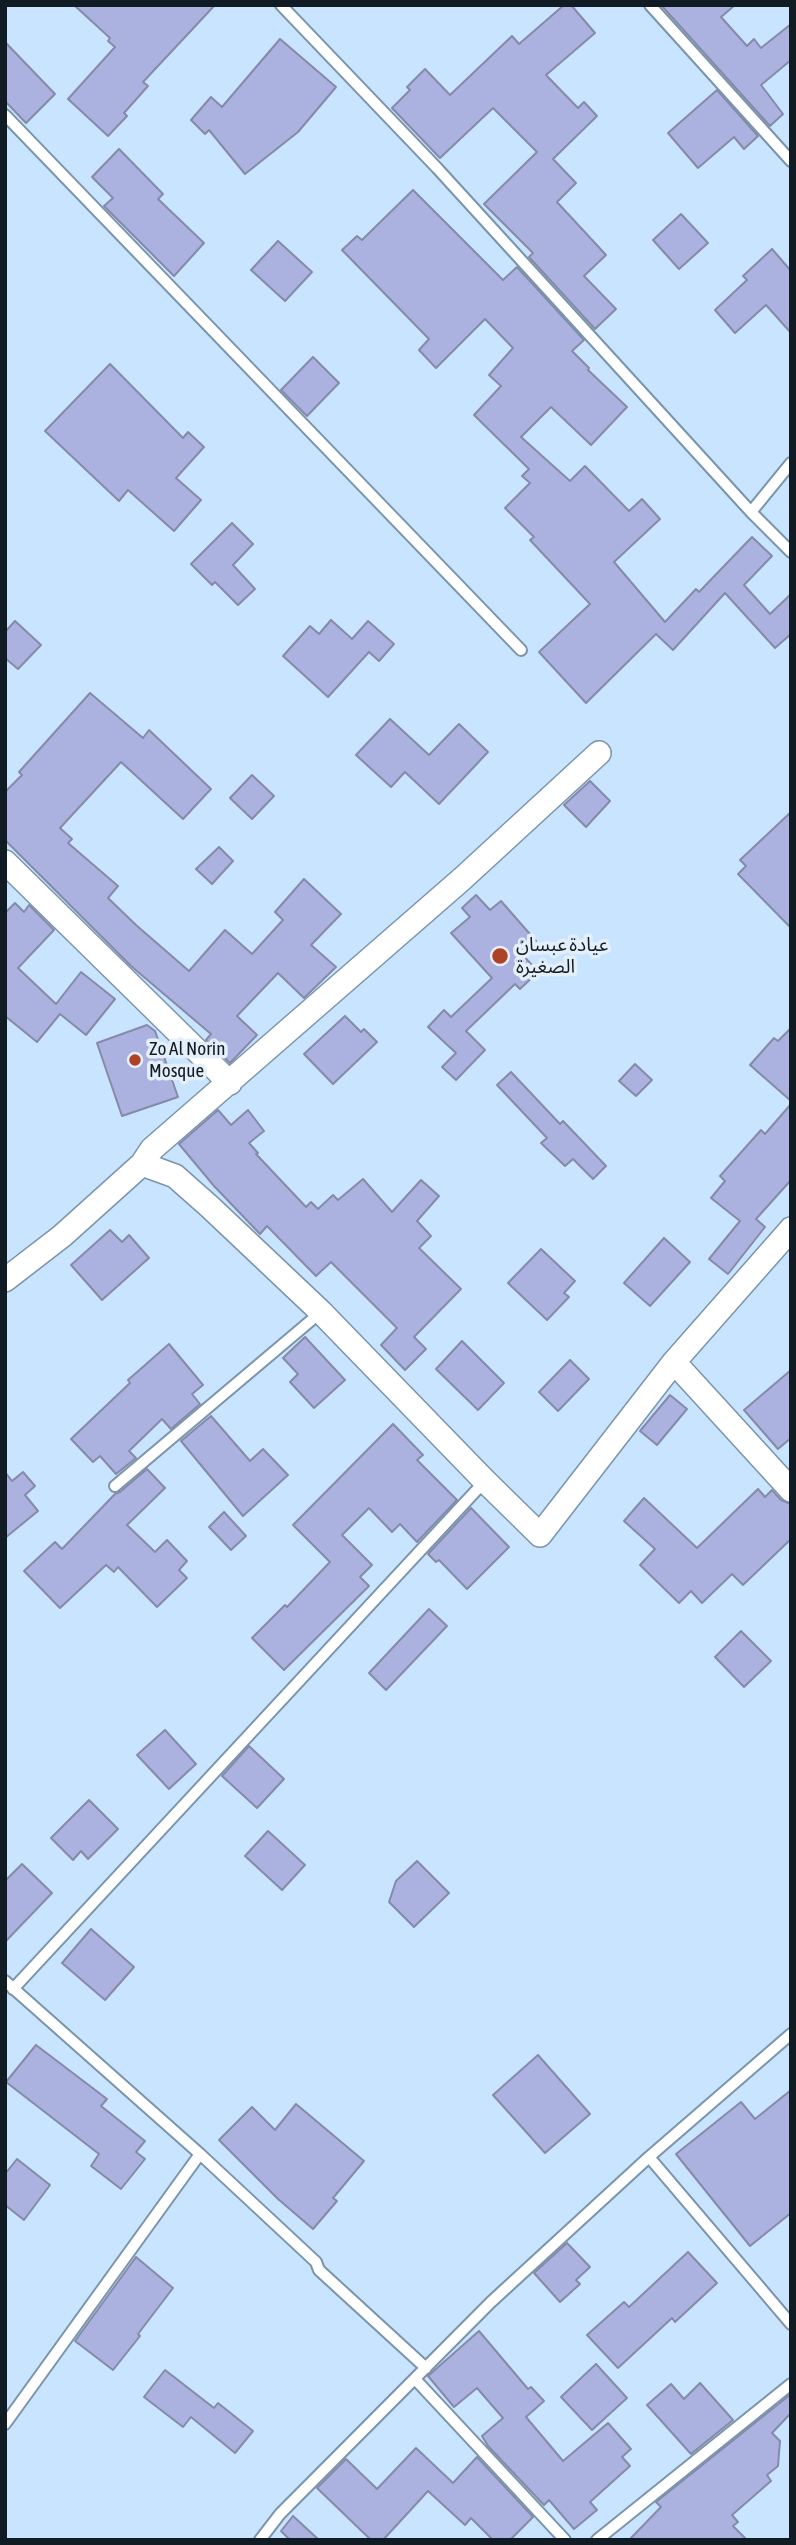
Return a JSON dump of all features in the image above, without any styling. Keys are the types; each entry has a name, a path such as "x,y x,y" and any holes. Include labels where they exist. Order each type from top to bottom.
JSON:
{"street":[{"path":"5,1280 62,1236 142,1164 152,1149 462,879 599,753"},
{"path":"5,862 230,1083"},
{"path":"142,1164 176,1176 321,1312 540,1535 674,1362 791,1229"},
{"path":"674,1362 791,1490"}],"lane":[{"path":"281,5 437,168 751,512 791,552"},
{"path":"650,5 791,161"},
{"path":"5,115 521,650"},
{"path":"751,512 791,463"},
{"path":"115,1486 321,1312"},
{"path":"426,2368 319,2270 316,2262 200,2154 9,1985 485,1481"},
{"path":"260,2540 280,2514 491,2302 649,2157 791,2034"},
{"path":"5,2424 200,2154"},
{"path":"649,2157 791,2324"},
{"path":"415,2379 565,2540"},
{"path":"597,2540 791,2384"}],"building":[{"path":"74,5 215,5 143,82 148,86 124,113 127,116 108,136 68,99 115,47 108,41 110,38"},
{"path":"564,5 571,5 595,33 546,75 578,108 584,102 597,116 553,159 576,183 557,202 606,255 584,276 616,309 595,329 529,257 533,253 484,204 537,152 493,108 440,158 392,108 410,90 407,87 425,69 450,95 512,36 519,44"},
{"path":"661,5 735,5 721,17 747,46 754,39 761,48 791,24 791,60 761,85 783,114 770,126"},
{"path":"280,39 336,87 298,132 245,174 209,130 205,134 191,120 211,97 222,107"},
{"path":"5,42 55,94 26,123 5,101"},
{"path":"717,90 758,136 744,149 734,137 698,168 668,133"},
{"path":"119,149 163,194 158,199 204,243 174,276 104,206 113,198 92,177"},
{"path":"413,190 503,280 517,267 584,340 572,351 627,407 591,445 551,407 521,437 570,481 585,466 629,511 642,499 660,519 614,562 665,622 696,589 699,592 752,537 772,556 744,585 770,614 791,594 791,634 775,648 725,593 673,650 656,634 586,703 539,652 590,604 530,540 534,537 505,508 530,483 522,476 529,469 474,415 501,386 489,375 513,348 485,319 436,368 419,350 429,339 342,250 357,236 362,240"},
{"path":"681,214 708,243 679,269 653,240"},
{"path":"278,241 312,272 285,301 251,270"},
{"path":"772,249 791,271 791,333 766,305 735,333 715,310 747,280 743,276"},
{"path":"313,357 339,383 307,416 281,390"},
{"path":"110,364 183,438 188,432 204,447 176,478 201,500 174,531 128,490 119,501 45,431"},
{"path":"232,523 253,544 233,565 255,589 238,605 215,582 212,585 191,564"},
{"path":"331,620 352,639 368,621 394,644 379,661 369,652 328,697 283,656 310,626 319,634"},
{"path":"15,621 41,645 18,669 5,658 5,632"},
{"path":"90,693 143,738 149,730 211,789 183,819 121,762 60,828 72,839 68,843 118,886 108,898 136,925 189,971 225,930 252,954 283,920 275,912 304,879 341,914 311,945 336,967 304,998 278,973 237,1016 257,1035 230,1063 206,1040 211,1034 131,966 5,840 5,792 22,775 19,772"},
{"path":"390,719 429,755 459,724 488,752 439,804 405,772 391,787 356,755"},
{"path":"252,775 274,796 252,819 230,798"},
{"path":"590,781 610,801 586,827 564,805"},
{"path":"791,812 791,928 738,874 746,866 740,860"},
{"path":"219,847 233,861 212,884 196,869"},
{"path":"476,895 490,910 501,901 536,941 522,954 538,972 520,989 515,984 466,1031 485,1050 456,1080 442,1067 456,1053 428,1027 444,1010 451,1017 492,978 451,933 470,917 462,908"},
{"path":"15,903 24,912 29,905 54,930 18,968 56,1004 81,972 115,999 86,1035 60,1014 37,1042 5,1016 5,913"},
{"path":"345,1016 361,1032 364,1029 377,1042 333,1084 304,1054"},
{"path":"147,1025 155,1031 178,1097 122,1116 97,1043"},
{"path":"791,1028 791,1101 750,1065 774,1038 778,1041"},
{"path":"635,1064 652,1080 636,1096 619,1081"},
{"path":"511,1072 560,1124 563,1121 606,1166 593,1179 573,1159 565,1166 541,1143 547,1138 497,1085"},
{"path":"791,1104 791,1180 756,1219 765,1227 728,1274 709,1259 740,1221 711,1198 725,1181 720,1176 761,1130 765,1134"},
{"path":"218,1110 231,1125 248,1110 264,1131 249,1143 306,1207 311,1202 318,1209 333,1195 338,1200 363,1179 392,1212 421,1180 439,1196 417,1221 431,1236 419,1248 461,1289 414,1337 426,1349 405,1370 381,1345 397,1328 331,1262 316,1276 267,1226 260,1234 179,1144"},
{"path":"110,1230 122,1242 129,1235 149,1258 102,1300 71,1265"},
{"path":"664,1238 690,1262 650,1306 624,1283"},
{"path":"541,1249 575,1281 564,1293 569,1297 547,1320 508,1283"},
{"path":"305,1337 345,1380 314,1408 290,1382 298,1374 283,1358"},
{"path":"462,1341 504,1383 478,1410 436,1369"},
{"path":"169,1344 203,1385 192,1394 200,1404 171,1429 162,1419 129,1451 136,1458 116,1474 100,1456 93,1462 71,1439 130,1383 128,1380"},
{"path":"570,1360 589,1379 558,1411 539,1392"},
{"path":"791,1370 791,1438 778,1449 744,1410"},
{"path":"670,1395 687,1409 657,1445 640,1431"},
{"path":"211,1416 250,1461 263,1449 288,1475 243,1516 181,1441"},
{"path":"393,1424 423,1455 417,1460 457,1500 417,1542 400,1524 392,1532 369,1508 342,1535 372,1565 360,1577 369,1586 284,1670 252,1638 285,1605 287,1607 330,1562 293,1525"},
{"path":"147,1469 165,1488 127,1525 155,1552 167,1540 187,1561 179,1570 187,1578 157,1607 118,1567 114,1572 106,1565 60,1608 24,1571 55,1542 62,1549 115,1494"},
{"path":"5,1472 12,1481 23,1472 35,1486 25,1495 38,1511 5,1538"},
{"path":"758,1489 765,1497 772,1490 781,1500 791,1504 791,1539 743,1585 732,1574 702,1603 691,1591 679,1603 640,1565 655,1549 624,1521 644,1498 697,1548"},
{"path":"471,1508 509,1547 467,1589 439,1560 436,1562 428,1554"},
{"path":"224,1512 246,1536 231,1550 209,1527"},
{"path":"429,1609 447,1626 386,1690 369,1673"},
{"path":"741,1631 771,1661 744,1687 715,1657"},
{"path":"165,1730 196,1764 169,1789 137,1755"},
{"path":"249,1746 284,1779 257,1808 222,1776"},
{"path":"89,1800 118,1829 88,1859 81,1851 73,1860 51,1838"},
{"path":"268,1831 305,1865 282,1890 245,1856"},
{"path":"417,1861 449,1893 414,1927 389,1902 396,1881"},
{"path":"22,1864 52,1893 5,1942 5,1881"},
{"path":"91,1929 134,1967 105,2000 62,1963"},
{"path":"36,2045 107,2099 101,2106 145,2141 136,2152 145,2159 121,2189 91,2166 99,2154 6,2082"},
{"path":"538,2055 590,2114 545,2153 493,2095"},
{"path":"791,2090 791,2213 750,2246 676,2154 741,2102 755,2119"},
{"path":"296,2104 364,2161 333,2198 337,2201 313,2229 278,2199 219,2140 252,2107 275,2130"},
{"path":"17,2159 50,2185 24,2220 5,2205 5,2174"},
{"path":"567,2243 590,2267 576,2280 580,2284 560,2302 534,2273"},
{"path":"688,2252 717,2283 675,2322 672,2318 618,2368 587,2335 624,2302 629,2307"},
{"path":"136,2257 173,2288 113,2370 75,2341"},
{"path":"479,2331 528,2389 531,2387 544,2401 526,2417 563,2461 608,2423 631,2449 622,2457 630,2466 590,2502 597,2510 574,2529 549,2500 544,2505 488,2446 482,2436 503,2418 477,2388 454,2407 428,2376"},
{"path":"596,2364 627,2398 592,2430 561,2397"},
{"path":"165,2370 214,2408 218,2403 253,2431 235,2453 191,2417 183,2427 144,2397"},
{"path":"700,2383 733,2420 691,2454 647,2405 671,2384 684,2399"},
{"path":"791,2394 791,2413 772,2433 780,2441 778,2466 767,2475 771,2481 732,2515 738,2522 733,2526 747,2540 629,2540 661,2507 656,2502"},
{"path":"416,2448 453,2483 477,2457 533,2517 510,2540 493,2540 471,2518 465,2525 428,2491 383,2540 371,2540 317,2488 346,2459 377,2489"},
{"path":"293,2516 319,2540 290,2540 281,2531"}],"place":[{"name":"عيادة عبسان الصغيرة","path":"500,956"},
{"name":"Zo Al Norin Mosque","path":"135,1060"}]}
